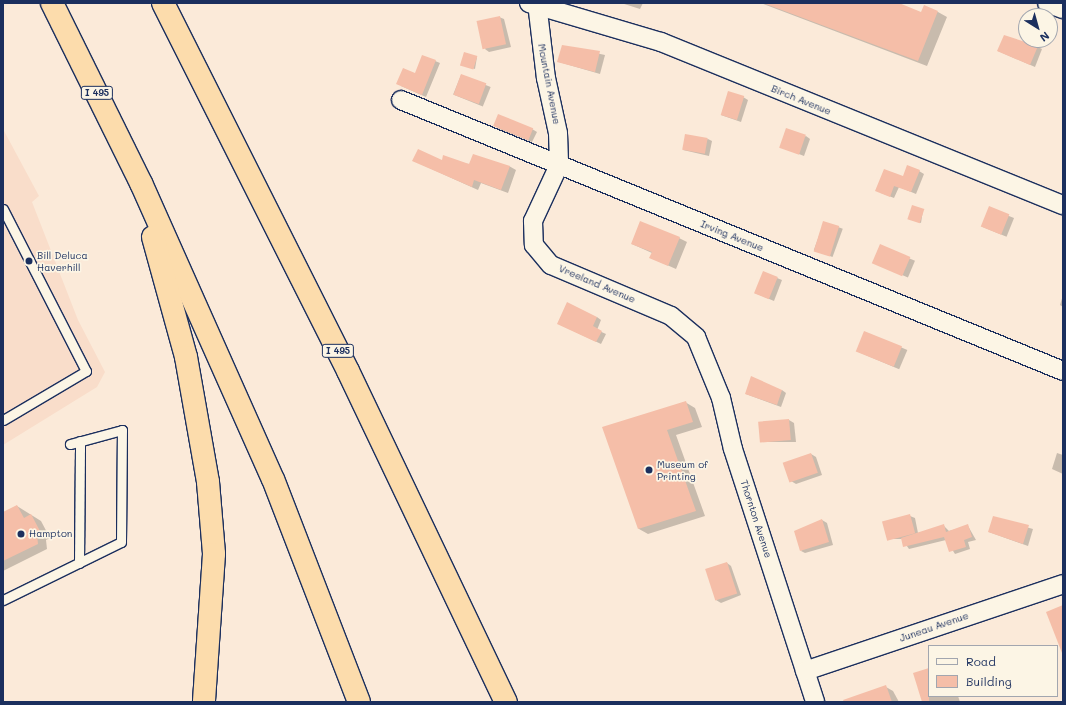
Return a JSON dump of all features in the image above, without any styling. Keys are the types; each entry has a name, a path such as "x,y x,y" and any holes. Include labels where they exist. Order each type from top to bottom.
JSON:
{"highway":[{"name":"I 495","path":"52,3 141,183 273,479 359,702"},
{"name":"I 495","path":"163,3 348,370 506,702"},
{"path":"141,183 186,357 208,482 214,554 204,702"}],"street":[{"path":"1047,3 1063,9"},
{"name":"Mountain Avenue","path":"534,4 546,78 558,133 559,165"},
{"name":"Birch Avenue","path":"534,4 660,42 1063,205"},
{"name":"Irving Avenue","path":"401,100 1063,371"},
{"name":"Vreeland Avenue","path":"559,165 533,221 534,245 551,265 671,316 696,337"},
{"name":"Thornton Avenue","path":"696,337 721,398 733,449 815,702"},
{"name":"Juneau Avenue","path":"805,671 1063,584"}],"lane":[{"path":"3,209 86,371 3,420"},
{"path":"3,600 121,542 122,430 70,444"},
{"path":"79,563 80,441"}],"shaded area":[{"name":"Bill Deluca Haverhill","path":"3,129 39,196 32,202 78,320 105,372 97,387 3,445"}],"building":[{"path":"763,3 899,3 921,12 924,5 938,11 918,61"},
{"path":"500,16 506,44 483,49 477,21"},
{"path":"1004,35 1018,40 1018,48 1037,48 1030,65 997,51"},
{"path":"562,45 600,51 595,72 557,62"},
{"path":"464,52 477,56 473,69 460,65"},
{"path":"422,55 436,60 422,95 396,84 403,68 415,73"},
{"path":"461,74 486,83 479,104 453,95"},
{"path":"728,91 744,96 737,120 721,115"},
{"path":"498,114 533,128 528,140 493,126"},
{"path":"786,128 806,135 799,155 779,148"},
{"path":"685,134 708,138 705,154 682,150"},
{"path":"418,149 442,160 443,155 469,164 473,154 510,166 501,190 474,180 472,187 412,161"},
{"path":"907,165 920,170 911,192 894,186 890,197 875,191 884,169 903,176"},
{"path":"912,205 924,209 920,223 907,219"},
{"path":"989,206 1009,214 1001,235 981,226"},
{"path":"640,221 680,237 668,266 649,258 652,252 631,244"},
{"path":"823,221 839,226 830,257 814,252"},
{"path":"880,244 910,257 902,276 872,263"},
{"path":"763,271 778,277 769,299 754,293"},
{"path":"567,302 597,317 593,326 602,331 596,342 557,324"},
{"path":"864,331 902,346 894,367 856,351"},
{"path":"751,376 782,390 777,405 745,394"},
{"name":"Museum of Printing","path":"686,401 693,422 667,430 696,511 638,529 602,427"},
{"path":"789,419 791,440 760,443 758,422"},
{"path":"811,453 818,473 789,483 783,463"},
{"name":"Hampton","path":"17,505 24,518 31,514 41,533 37,535 38,544 3,561 3,512"},
{"path":"910,514 915,533 887,541 882,522"},
{"path":"993,516 1029,525 1023,544 988,532"},
{"path":"822,519 829,542 800,551 794,531"},
{"path":"944,524 946,532 968,524 972,537 964,540 966,547 949,552 944,537 903,547 901,538"},
{"path":"727,562 737,593 715,600 705,569"},
{"path":"1063,605 1063,653 1062,653 1046,612"},
{"path":"928,668 929,702 922,702 913,673"},
{"path":"886,685 892,702 844,702 843,700"}],"place":[{"name":"Bill Deluca Haverhill","path":"29,261"},
{"name":"Museum of Printing","path":"649,470"},
{"name":"Hampton","path":"21,534"}]}
